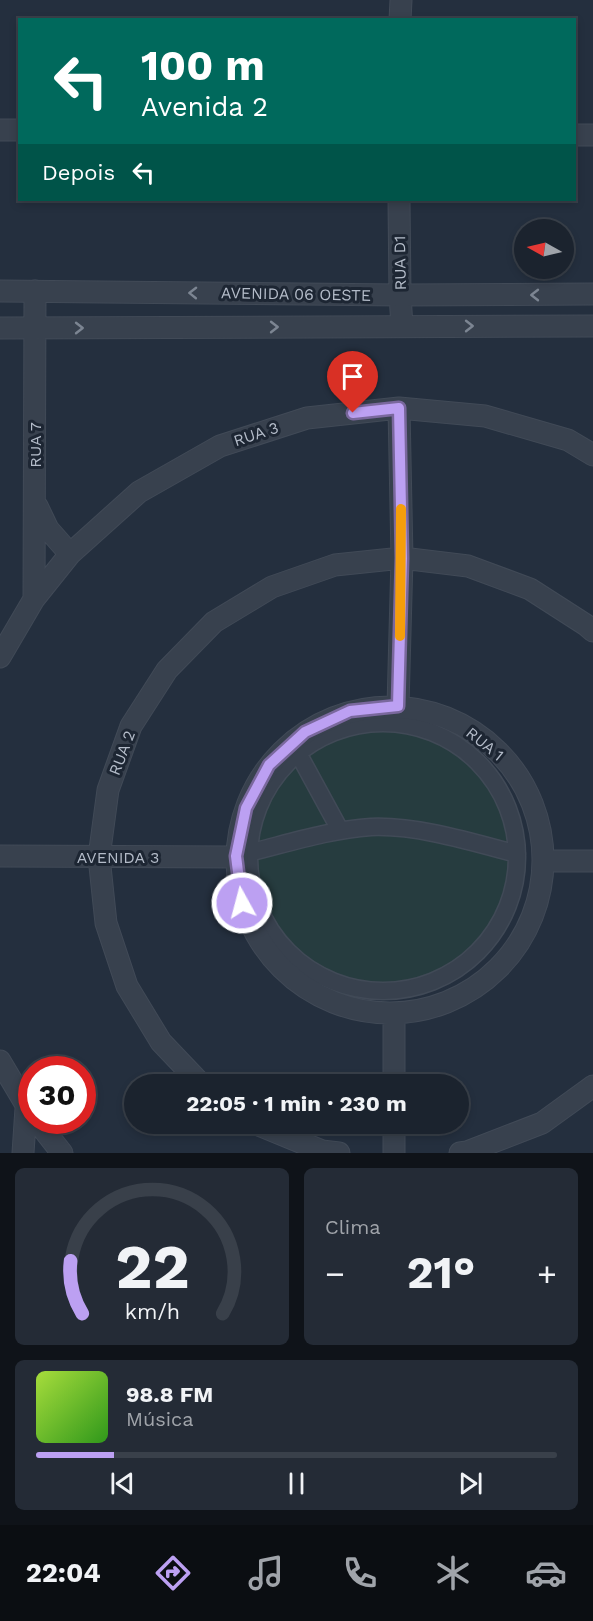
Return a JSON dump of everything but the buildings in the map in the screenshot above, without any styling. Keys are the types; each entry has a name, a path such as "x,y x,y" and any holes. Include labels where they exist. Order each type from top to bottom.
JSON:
{"street":[{"path":"400,18 401,0"},
{"path":"0,130 18,130"},
{"path":"576,135 593,135"},
{"name":"RUA D1","path":"399,201 402,326"},
{"name":"AVENIDA 06 OESTE","path":"0,291 400,295 593,294"},
{"name":"RUA 7","path":"34,599 35,291"},
{"name":"AVENIDA 06 OESTE","path":"0,328 593,326"},
{"path":"398,706 402,558 399,408"},
{"name":"RUA 3","path":"0,657 34,599 70,554 140,492 219,446 307,418 399,408 485,416 568,440 593,455"},
{"path":"35,502 48,530 70,554"},
{"path":"402,558 468,566 530,589 586,625 593,632"},
{"name":"RUA 2","path":"191,1074 161,1042 127,986 106,923 99,857 108,790 131,726 167,670 214,622 272,587 335,566 402,558"},
{"name":"RUA 1","path":"398,706 447,718 474,731 503,756 525,787 539,823 543,861 536,909 513,952 478,987 434,1008 394,1017 336,1005 292,980 261,945 242,903 242,855 246,808 269,765 305,732 350,711 398,706"},
{"path":"387,721 419,726 444,737 473,758 502,791 513,827 518,864 510,898 486,943 444,978 410,989 378,992 350,987 312,970 286,948 261,921 247,861 242,855 265,796 283,766 298,753 341,728 387,721"},
{"path":"298,753 340,830"},
{"path":"242,855 340,830 373,827 414,830 517,854"},
{"name":"AVENIDA 3","path":"0,856 242,855"},
{"path":"543,861 593,861"},
{"path":"394,1017 394,1074"},
{"path":"0,1061 18,1092"},
{"path":"460,1153 542,1123 576,1101 593,1086"},
{"path":"23,1153 27,1134"},
{"path":"47,1134 62,1153"},
{"path":"280,1134 322,1151 339,1153"},
{"path":"394,1134 394,1153"}],"green space":[{"path":"383,723 409,726 434,733 457,746 478,762 494,783 507,806 514,831 517,857 514,883 507,908 494,931 478,952 457,968 434,981 409,988 383,991 357,988 332,981 309,968 288,952 272,931 259,908 252,883 249,857 252,831 259,806 272,783 288,762 309,746 332,733 357,726"}],"slow traffic":[{"path":"400,636 401,509"}],"route":[{"path":"242,903 236,856 246,808 269,765 305,732 350,711 398,706 402,558 399,408 353,413"}]}
